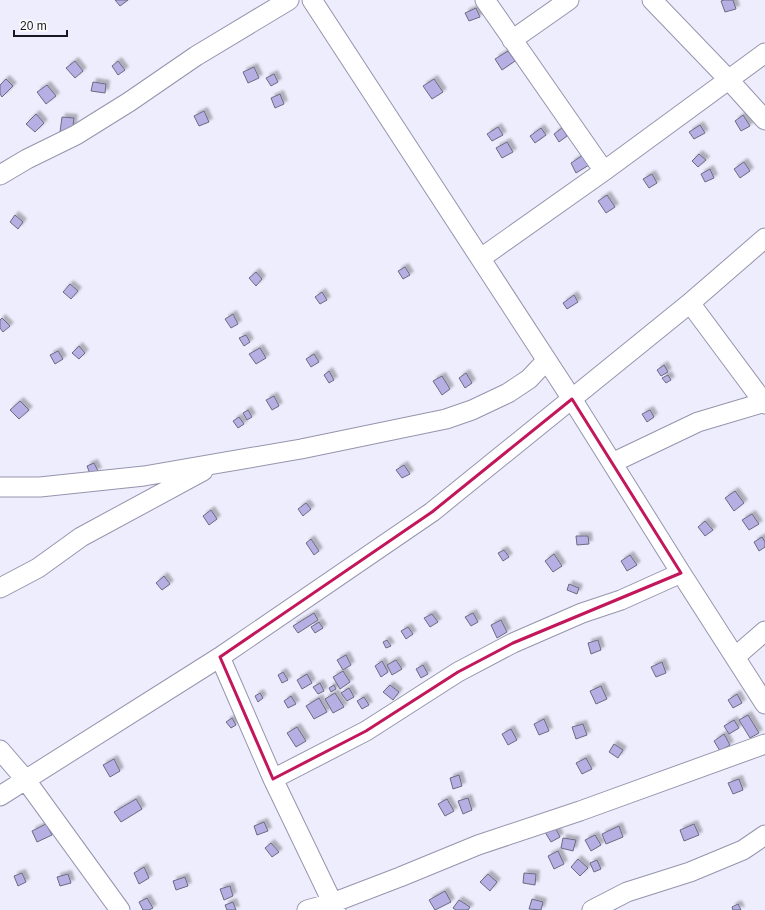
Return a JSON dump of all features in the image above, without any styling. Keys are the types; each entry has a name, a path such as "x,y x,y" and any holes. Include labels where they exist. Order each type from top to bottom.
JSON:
{"street":[{"path":"0,175 27,159 76,135 129,102 196,56 289,0"},
{"path":"312,0 572,399 765,704"},
{"path":"485,0 604,171"},
{"path":"512,40 569,0"},
{"path":"652,0 765,120"},
{"path":"481,258 604,171 765,53"},
{"path":"0,796 220,657 432,512 690,303 765,238"},
{"path":"612,463 698,422 764,403 690,303"},
{"path":"0,487 40,486 144,476 301,449 411,425 446,419 472,410 508,393 529,379 546,361"},
{"path":"0,588 38,568 81,538 218,463"},
{"path":"273,779 366,731 458,672 513,643 582,613 621,600 681,573"},
{"path":"735,657 765,631"},
{"path":"220,657 273,779 334,907"},
{"path":"307,910 334,907 478,845 580,811 765,744"},
{"path":"0,750 25,779 120,910"},
{"path":"592,910 627,892 690,872 743,850 765,835"}],"highlighted area":[{"path":"572,399 681,573 513,643 458,672 366,731 273,779 220,657 432,512"}],"building":[{"path":"115,0 128,0 120,6"},
{"path":"733,0 736,9 725,12 721,1"},
{"path":"476,8 480,17 469,21 465,13"},
{"path":"508,51 515,61 502,70 495,59"},
{"path":"75,61 83,71 75,78 66,68"},
{"path":"118,61 125,70 118,75 112,66"},
{"path":"254,67 259,78 248,83 243,72"},
{"path":"274,74 278,82 271,86 266,78"},
{"path":"6,79 13,86 2,97 0,94 0,85"},
{"path":"434,79 443,92 432,99 423,86"},
{"path":"93,82 106,84 105,93 91,91"},
{"path":"47,85 56,96 46,104 37,92"},
{"path":"280,94 284,104 275,108 271,98"},
{"path":"204,111 209,122 199,126 194,116"},
{"path":"36,114 44,123 35,132 26,124"},
{"path":"743,115 750,126 741,131 735,121"},
{"path":"62,117 74,118 72,133 60,132"},
{"path":"700,125 705,133 694,139 689,132"},
{"path":"498,127 503,135 492,141 487,134"},
{"path":"541,128 546,135 535,143 530,136"},
{"path":"562,128 567,136 559,142 554,134"},
{"path":"507,142 513,152 502,158 496,148"},
{"path":"699,154 706,160 698,167 692,161"},
{"path":"583,155 589,165 576,173 571,163"},
{"path":"744,162 750,171 740,178 734,169"},
{"path":"710,169 714,178 705,182 701,174"},
{"path":"652,174 657,183 649,188 643,179"},
{"path":"607,195 615,207 606,213 598,201"},
{"path":"15,215 23,222 18,229 10,222"},
{"path":"405,267 410,275 403,279 398,271"},
{"path":"256,272 262,279 256,286 249,278"},
{"path":"70,284 78,291 71,299 63,292"},
{"path":"322,292 327,300 320,304 315,297"},
{"path":"574,295 578,302 567,309 563,303"},
{"path":"233,314 238,324 231,328 225,319"},
{"path":"2,318 10,326 3,332 0,328 0,320"},
{"path":"246,335 250,342 244,346 239,338"},
{"path":"79,346 85,353 79,359 72,353"},
{"path":"260,348 266,358 256,364 249,354"},
{"path":"58,351 63,359 55,364 50,355"},
{"path":"314,354 319,362 311,367 306,359"},
{"path":"664,365 668,372 661,376 657,370"},
{"path":"329,371 334,380 329,383 324,375"},
{"path":"466,373 472,383 465,388 459,378"},
{"path":"668,375 671,380 666,383 662,378"},
{"path":"442,376 450,389 442,395 433,381"},
{"path":"274,396 279,406 272,410 266,400"},
{"path":"20,401 29,410 19,419 10,410"},
{"path":"248,410 252,417 247,420 243,413"},
{"path":"650,410 654,417 647,422 642,414"},
{"path":"239,417 244,424 238,428 233,421"},
{"path":"94,463 98,471 90,474 87,466"},
{"path":"404,465 410,474 402,478 396,470"},
{"path":"735,491 744,503 734,511 725,498"},
{"path":"306,503 311,509 303,516 298,509"},
{"path":"211,510 217,519 209,525 203,516"},
{"path":"752,514 759,524 749,530 742,520"},
{"path":"705,521 713,530 705,536 698,527"},
{"path":"576,536 588,536 589,544 577,545"},
{"path":"762,537 765,542 765,547 759,551 754,542"},
{"path":"311,539 319,551 314,555 306,543"},
{"path":"504,550 509,557 503,561 498,553"},
{"path":"554,554 562,566 553,572 545,561"},
{"path":"630,555 637,565 627,571 621,561"},
{"path":"164,576 170,584 162,590 156,583"},
{"path":"569,584 579,588 577,594 567,590"},
{"path":"314,613 318,620 298,633 293,626"},
{"path":"473,613 478,622 471,626 465,617"},
{"path":"432,614 438,622 430,627 424,618"},
{"path":"501,620 507,632 497,638 491,625"},
{"path":"319,622 323,628 315,633 311,627"},
{"path":"408,627 413,634 406,639 401,631"},
{"path":"387,640 391,646 386,648 383,642"},
{"path":"598,640 601,650 591,654 588,643"},
{"path":"346,655 351,665 343,670 337,660"},
{"path":"396,660 402,669 392,675 387,665"},
{"path":"382,661 388,672 381,677 375,666"},
{"path":"662,662 666,673 656,677 651,667"},
{"path":"423,665 428,674 421,678 416,669"},
{"path":"343,671 350,682 340,689 333,677"},
{"path":"283,672 288,680 282,683 278,675"},
{"path":"307,674 312,683 302,689 297,680"},
{"path":"320,683 324,691 318,694 313,687"},
{"path":"334,685 336,689 331,692 329,688"},
{"path":"390,685 399,692 393,700 383,692"},
{"path":"601,686 607,699 596,704 590,691"},
{"path":"349,688 354,697 347,701 341,693"},
{"path":"260,693 263,698 258,702 255,696"},
{"path":"335,693 344,707 333,713 325,699"},
{"path":"737,694 742,703 733,708 728,700"},
{"path":"291,696 296,704 288,708 284,701"},
{"path":"364,697 369,705 362,709 357,701"},
{"path":"319,698 327,712 314,719 306,706"},
{"path":"748,715 759,733 750,738 739,720"},
{"path":"232,718 236,725 231,728 226,722"},
{"path":"544,719 549,731 539,735 534,724"},
{"path":"734,720 739,728 729,734 724,726"},
{"path":"583,724 587,735 576,739 572,727"},
{"path":"297,727 306,741 296,747 287,733"},
{"path":"511,729 517,740 508,745 502,734"},
{"path":"724,734 730,745 720,751 714,741"},
{"path":"614,744 623,750 618,758 609,752"},
{"path":"586,758 592,769 582,774 576,763"},
{"path":"114,759 120,771 110,777 103,765"},
{"path":"459,775 462,786 453,789 450,778"},
{"path":"739,779 743,790 733,794 728,783"},
{"path":"468,798 472,810 463,814 458,801"},
{"path":"136,799 142,809 121,822 114,812"},
{"path":"447,799 454,811 445,816 438,804"},
{"path":"264,822 268,831 257,835 254,826"},
{"path":"46,824 52,835 37,842 32,831"},
{"path":"694,824 699,835 684,841 680,830"},
{"path":"619,826 623,837 606,844 602,834"},
{"path":"555,827 560,837 551,842 545,832"},
{"path":"595,835 601,845 591,851 585,840"},
{"path":"563,838 576,840 573,851 561,848"},
{"path":"271,843 279,852 272,857 265,848"},
{"path":"558,851 564,864 554,869 548,856"},
{"path":"578,859 588,868 580,876 571,867"},
{"path":"597,860 601,869 594,872 590,863"},
{"path":"144,867 149,878 139,884 134,873"},
{"path":"22,873 26,882 18,886 14,876"},
{"path":"524,873 536,874 535,885 523,883"},
{"path":"68,874 71,883 60,886 57,877"},
{"path":"488,874 497,882 490,891 480,882"},
{"path":"185,877 188,886 176,890 173,881"},
{"path":"230,886 233,896 224,900 220,889"},
{"path":"445,891 451,902 435,910 429,900"},
{"path":"147,898 153,908 143,910 139,902"},
{"path":"532,899 543,902 541,910 529,909"},
{"path":"459,900 470,907 468,910 456,910 453,908"},
{"path":"233,902 236,910 227,910 225,905"},
{"path":"738,904 741,910 733,910 732,907"}]}
